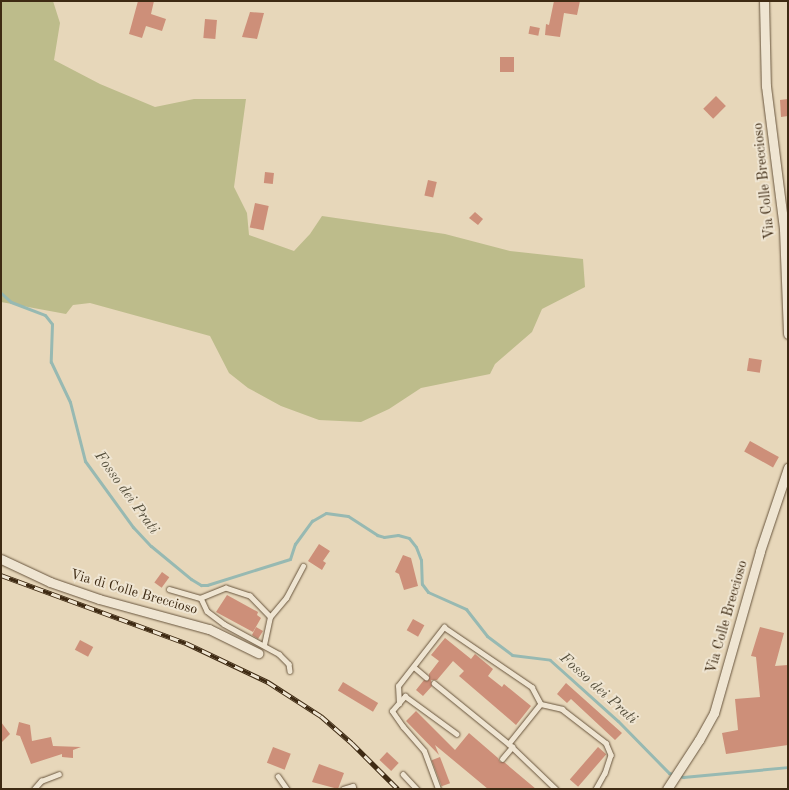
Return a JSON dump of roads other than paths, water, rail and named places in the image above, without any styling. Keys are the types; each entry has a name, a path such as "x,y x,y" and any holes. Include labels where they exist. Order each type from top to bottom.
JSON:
{"street":[{"name":"Via Colle Breccioso","path":"764,1 766,86 784,229 788,334"},
{"name":"Via Colle Breccioso","path":"670,785 702,735 715,709 760,551 788,468"},
{"name":"Via di Colle Breccioso","path":"1,559 50,582 99,599 209,629 261,649"}],"lane":[{"path":"261,649 270,617 286,598 303,566"},
{"path":"169,589 200,598 226,588 250,596 270,617"},
{"path":"200,598 207,611 261,649 284,659 289,664 290,671"},
{"path":"399,704 398,686 444,627 532,687 541,704 562,709 606,743 611,755 606,774 596,789"},
{"path":"414,667 426,677"},
{"path":"434,683 510,746 556,789"},
{"path":"438,789 424,751 402,727 392,711 405,696 457,734"},
{"path":"502,759 541,704"},
{"path":"34,789 41,781 59,774"},
{"path":"403,774 417,789"},
{"path":"278,776 287,789"},
{"path":"343,789 352,786 354,789"}],"waterway":[{"name":"Fosso dei Prati","path":"1,293 11,302 45,315 52,324 51,362 70,402 85,461 133,527 151,546 191,579 201,585 207,585 290,559 295,544 312,521 326,513 348,516 377,535 384,537 398,535 409,538 416,547 421,560 422,584 428,592 466,609 487,636 512,655 550,660 618,721 669,773 683,777 788,767"}],"railway":[{"path":"1,575 186,643 268,682 321,716 352,743 398,789"}]}
